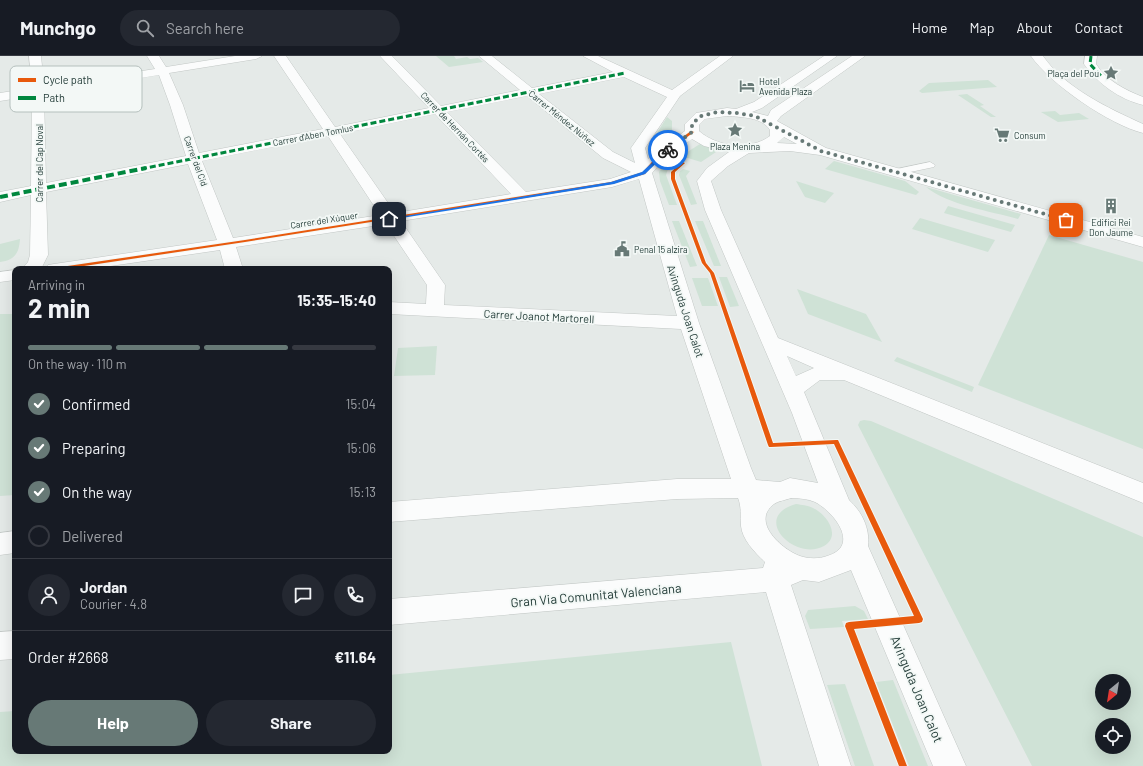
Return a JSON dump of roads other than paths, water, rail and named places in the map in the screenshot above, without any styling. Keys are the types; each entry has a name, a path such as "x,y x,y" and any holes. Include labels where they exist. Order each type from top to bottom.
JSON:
{"street":[{"name":"Carrer del Cap Noval","path":"34,56 35,66"},
{"name":"Carrer del Cid","path":"153,56 164,71 194,159 228,244 233,266"},
{"path":"142,74 256,56"},
{"path":"280,56 389,219 436,285 437,291 434,310"},
{"name":"Carrer de Hernán Cortés","path":"386,56 523,198"},
{"name":"Carrer Méndez Núñez","path":"485,56 608,155 644,173"},
{"path":"589,56 674,96"},
{"path":"644,173 638,148 674,96 678,91 727,56"},
{"path":"737,113 758,105 831,56"},
{"path":"839,505 793,391 770,342 713,210 704,181 726,160 750,148 773,142 777,137 778,132 773,125 776,113 859,56"},
{"path":"1037,56 1053,74 1106,110 1143,129"},
{"path":"1090,60 1106,80 1124,95 1143,101"},
{"name":"Carrer d'Aben Tomlus","path":"0,197 625,73"},
{"path":"1053,74 1078,75 1106,80"},
{"path":"0,97 10,95"},
{"path":"665,110 707,143 725,148 779,147 821,151 1143,242"},
{"name":"Carrer del Cap Noval","path":"34,266 39,255 40,189 38,112"},
{"path":"644,173 685,125 692,124 701,116 717,112 755,116 821,151"},
{"name":"Carrer del Xúquer","path":"92,266 117,264 228,244 523,198 612,183 644,173"},
{"name":"Avinguda Joan Calot","path":"644,173 688,324 751,498"},
{"path":"0,277 12,275"},
{"path":"0,287 12,288"},
{"name":"Carrer Joanot Martorell","path":"392,308 688,324"},
{"path":"770,342 1143,493"},
{"path":"793,391 804,378 818,373 853,376"},
{"path":"392,512 677,489 751,498 775,490 790,488 808,489 824,495 839,505 848,514 854,525 856,536 855,547 848,559 836,566 820,570 785,569"},
{"path":"751,498 756,534 765,547 785,569 835,766"},
{"path":"0,544 12,542"},
{"name":"Avinguda Joan Calot","path":"855,547 950,766"},
{"name":"Gran Via Comunitat Valenciana","path":"392,612 785,569"},
{"path":"0,646 12,645"}],"lane":[{"path":"896,172 930,165"}],"place":[{"name":"Plaça del Pou","path":"1111,73"},
{"name":"Hotel Avenida Plaza","path":"747,86"},
{"name":"Plaza Menina","path":"735,130"},
{"name":"Consum","path":"1002,135"},
{"name":"Edifici Rei Don Jaume","path":"1111,206"},
{"name":"Penal 15 alzira","path":"622,249"}]}
